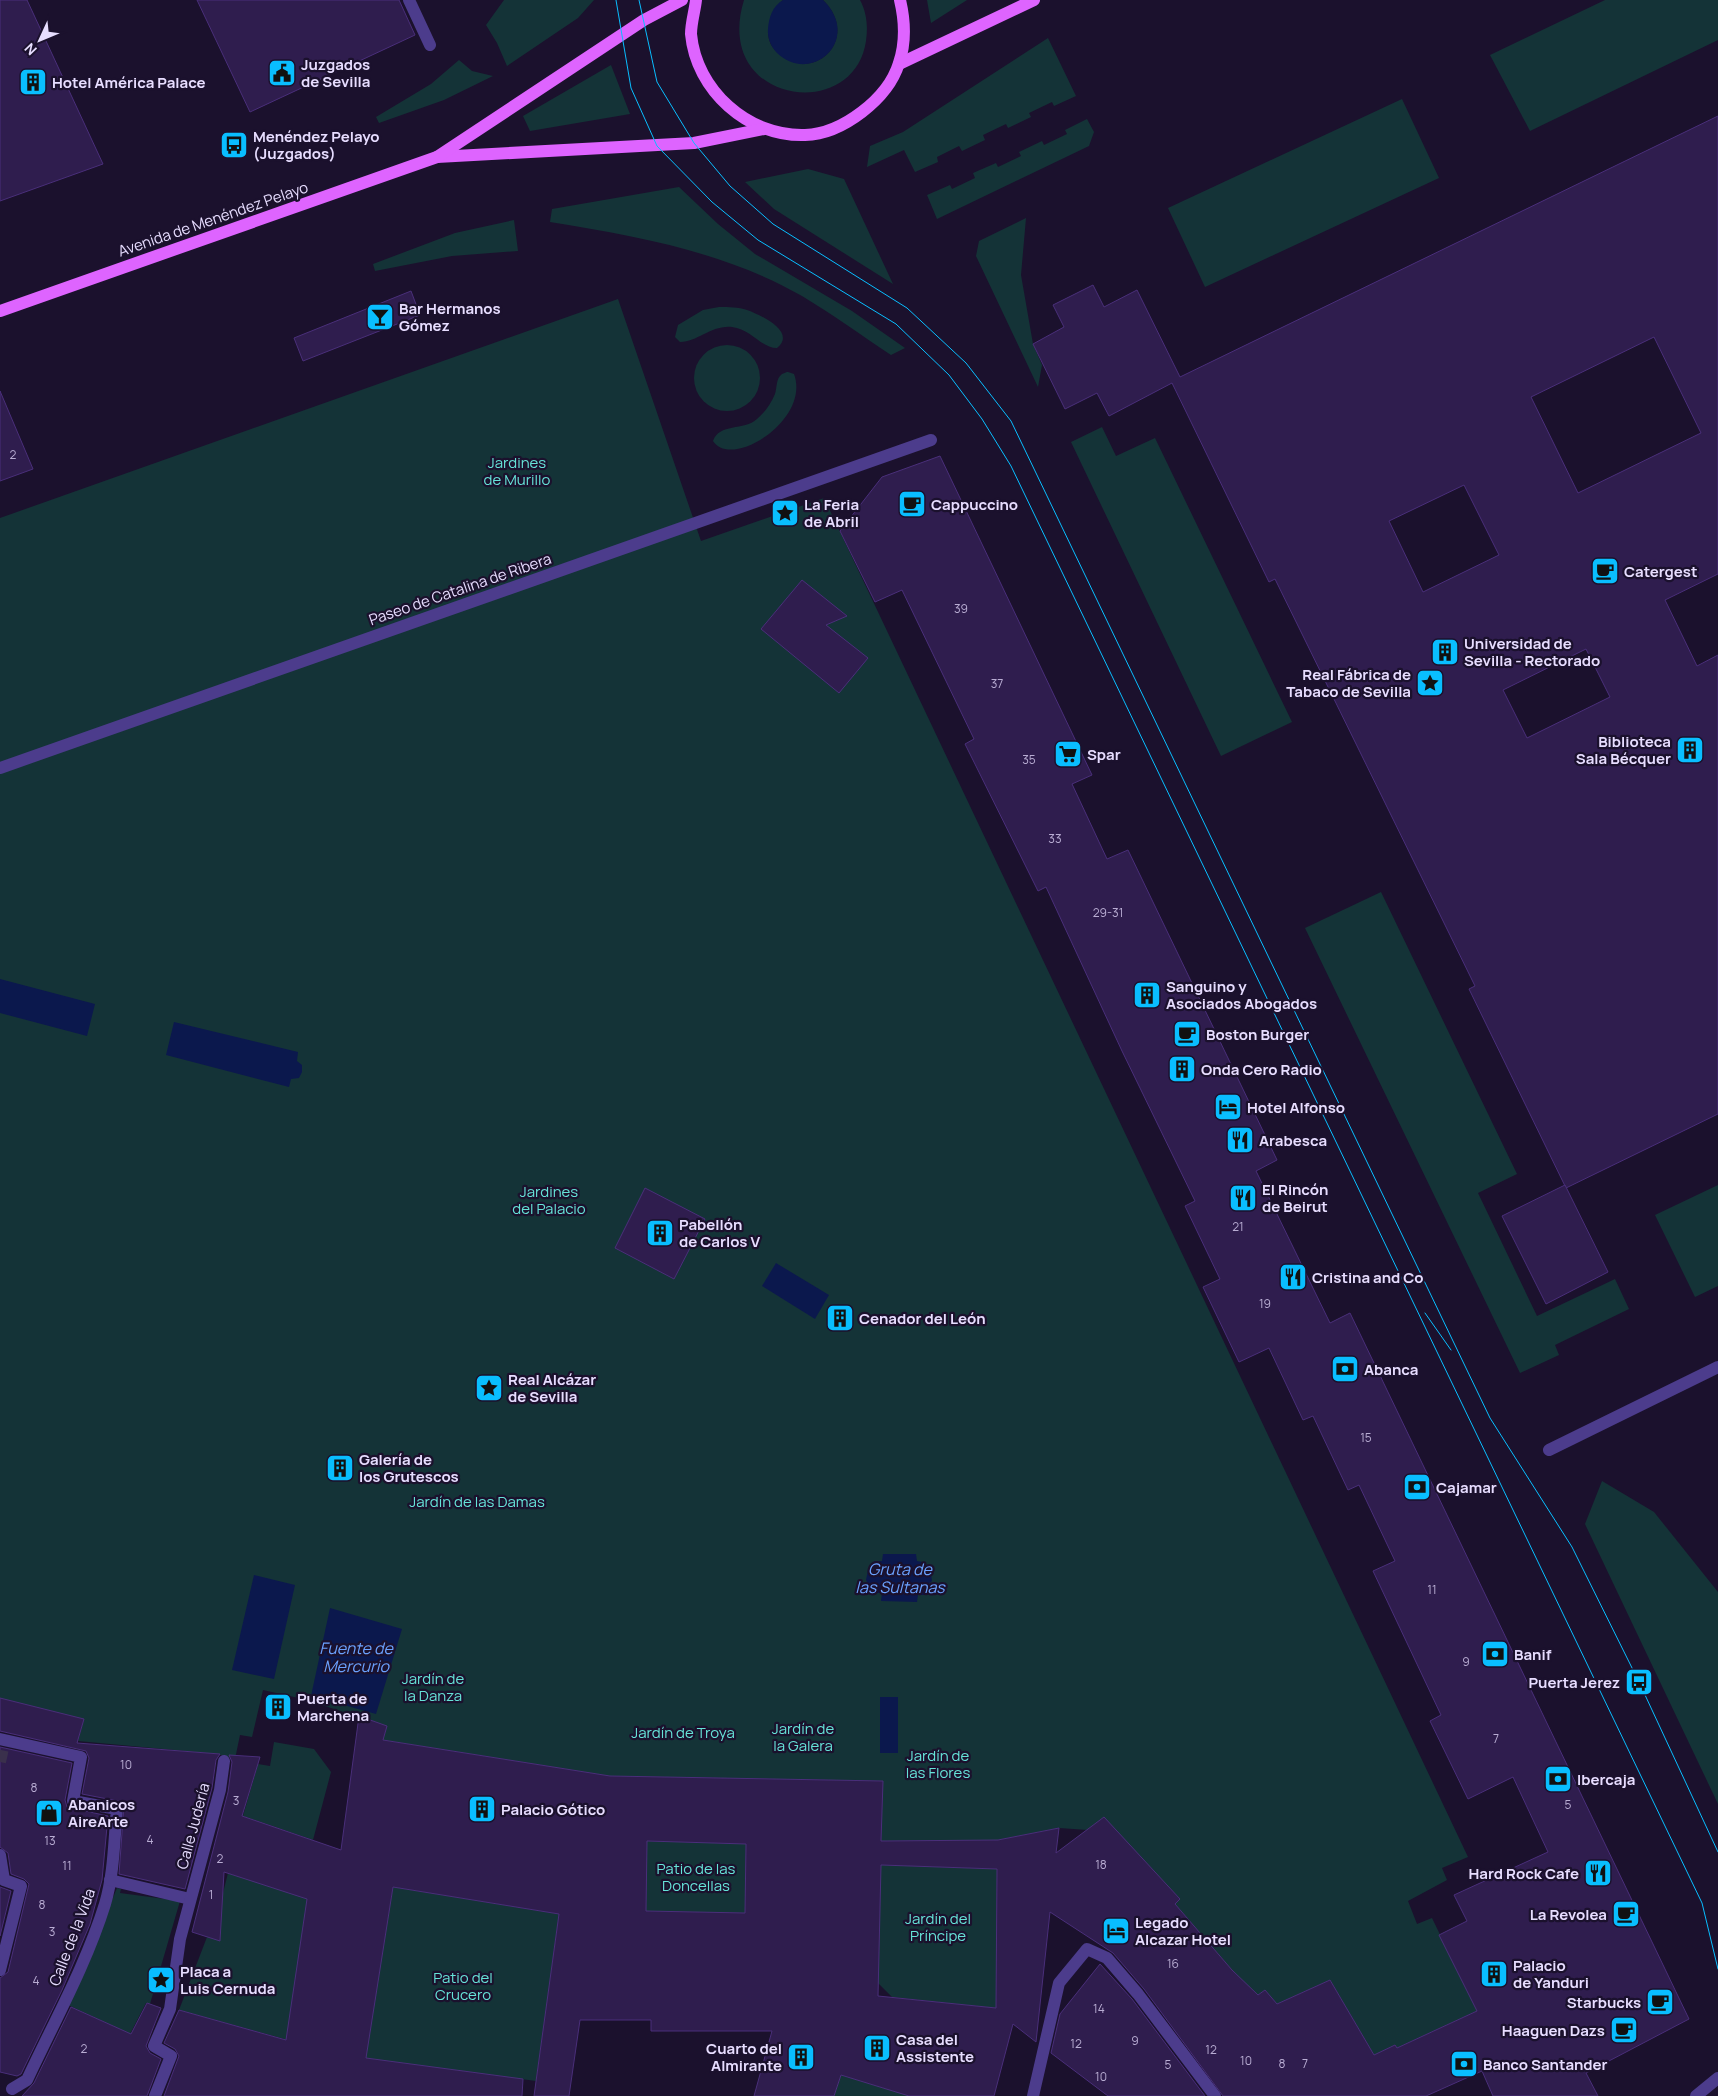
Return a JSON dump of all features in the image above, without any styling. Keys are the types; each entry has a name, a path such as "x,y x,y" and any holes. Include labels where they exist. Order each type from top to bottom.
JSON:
{"main road":[{"path":"437,157 644,20 682,0"},
{"path":"696,0 691,34 702,74 728,108 764,129"},
{"path":"437,157 694,143 764,129 805,135 845,124 878,99 899,64 905,23 900,0"},
{"path":"899,64 1034,0"},
{"name":"Avenida de Menéndez Pelayo","path":"0,311 437,157"}],"street":[{"path":"409,0 430,45"},
{"name":"Paseo de Catalina de Ribera","path":"0,768 931,440"},
{"path":"1549,1450 1718,1367"},
{"name":"Calle de la Vida","path":"3,1741 81,1757 73,1801 117,1809 110,1880 105,1904 75,1977 27,2080 7,2090"},
{"name":"Calle Judería","path":"155,2096 171,2056 154,2046 170,2009 180,1939 220,1790 224,1761"},
{"path":"0,1855 4,1880 21,1886 0,1970"},
{"path":"110,1880 190,1899"},
{"path":"1033,2096 1059,1983 1086,1949 1107,1958 1138,1994 1215,2096"},
{"path":"1696,2096 1718,2078"}],"green space":[{"path":"504,0 594,0 578,18 507,66 497,43 486,25"},
{"path":"744,0 783,0 778,5 773,16 768,30 768,37 776,51 790,61 804,64 817,61 828,53 835,42 837,29 834,15 823,0 860,0 866,15 867,36 856,67 837,84 814,92 789,91 765,81 748,62 740,35"},
{"path":"927,0 967,0 931,23"},
{"path":"1605,0 1718,0 1718,40 1530,131 1490,55"},
{"path":"1048,38 1076,96 1054,106 1052,102 1029,113 1031,117 1008,128 1006,124 983,135 985,140 962,151 959,146 937,157 938,162 915,172 904,150 867,167 870,146 903,132"},
{"path":"459,60 472,71 493,76 444,100 379,123 376,117 431,84"},
{"path":"611,65 630,114 530,131 523,116"},
{"path":"1402,99 1439,178 1205,287 1168,208"},
{"path":"1087,119 1094,132 1089,146 937,219 927,195 950,185 952,189 975,178 973,173 996,163 998,167 1021,156 1019,152 1042,141 1044,145 1067,134 1065,130"},
{"path":"808,169 844,179 893,284 774,209 745,182"},
{"path":"679,187 718,224 755,254 852,311 905,348 891,355 802,296 742,268 711,257 648,240 550,222 552,209"},
{"path":"1026,218 1021,275 1033,344 1042,365 1038,387 976,256 979,241"},
{"path":"514,220 518,251 452,256 375,271 373,264 455,233"},
{"name":"Jardines del Palacio","path":"618,299 701,541 824,498 1468,1857 1442,1868 1447,1880 1408,1901 1417,1924 1432,1918 1477,2011 1397,2048 1395,2045 1374,2055 1330,1980 1277,2004 1265,1990 1247,2004 1232,1970 1175,1904 1180,1899 1104,1818 1088,1830 1059,1828 998,1840 881,1841 883,1781 610,1776 383,1740 387,1726 303,1699 263,1690 252,1737 240,1735 235,1759 217,1754 78,1741 84,1719 0,1698 0,518"},
{"path":"719,307 740,308 768,320 780,330 783,336 782,342 777,348 771,347 745,331 732,327 718,328 687,341 680,342 675,337 678,325 703,310"},
{"path":"727,345 740,348 750,355 757,365 760,378 757,391 750,401 740,408 727,411 714,408 704,401 697,391 694,378 697,365 704,355 714,348"},
{"path":"788,372 794,374 796,391 791,408 781,423 767,436 751,445 736,449 722,448 713,441 716,435 726,429 752,423 757,419 772,401 779,377"},
{"path":"1102,427 1116,456 1155,438 1292,722 1221,756 1071,442"},
{"path":"1381,892 1517,1174 1478,1193 1537,1316 1615,1279 1629,1309 1555,1345 1559,1355 1520,1373 1305,928"},
{"path":"1718,1185 1718,1286 1695,1297 1655,1215"},
{"path":"1602,1481 1654,1512 1718,1592 1718,1804 1585,1524"},
{"path":"274,1742 314,1749 331,1772 313,1840 243,1816 258,1764 270,1766"},
{"name":"Patio de las Doncellas","path":"647,1841 746,1844 745,1913 646,1911"},
{"name":"Jardín del Príncipe","path":"881,1865 997,1869 996,2008 892,1997 878,1983"},
{"path":"228,1873 309,1899 288,2040 179,2010 207,1937 220,1940 221,1918 217,1917"},
{"name":"Patio del Crucero","path":"393,1887 559,1914 536,2081 364,2058"},
{"path":"117,1888 121,1889 120,1893 180,1901 150,2004 146,2003 130,2034 68,2005"},
{"path":"841,2075 910,2096 834,2096"}],"water":[{"path":"783,0 823,0 834,15 838,29 835,43 828,54 817,61 805,64 791,62 777,53 768,35 769,20 774,9"},
{"path":"0,979 95,1004 87,1036 0,1013"},
{"path":"174,1022 298,1052 297,1061 302,1065 302,1072 299,1078 291,1079 289,1087 166,1055"},
{"path":"776,1263 829,1295 815,1319 762,1286"},
{"name":"Gruta de las Sultanas","path":"883,1554 916,1554 917,1561 923,1562 923,1567 931,1574 932,1581 924,1588 924,1595 918,1595 917,1602 881,1601 882,1593 874,1593 874,1585 868,1584 866,1580 868,1570 874,1569 874,1561 882,1561"},
{"path":"254,1575 295,1585 274,1679 232,1670"},
{"name":"Fuente de Mercurio","path":"330,1608 402,1629 376,1714 311,1696"},
{"path":"880,1697 898,1697 898,1753 880,1753"}],"building":[{"name":"Hotel América Palace","path":"0,0 27,0 103,164 0,201"},
{"name":"Juzgados de Sevilla","path":"197,0 399,0 415,35 250,112"},
{"name":"Universidad de Sevilla - Rectorado","path":"1718,116 1718,574 1665,600 1697,666 1718,655 1718,1114 1566,1188 1469,989 1475,986 1275,579 1269,582 1172,383 1109,416 1097,393 1065,409 1033,344 1064,327 1053,305 1093,285 1104,307 1137,290 1180,377","holes":["1654,337 1701,433 1578,493 1531,397","1464,485 1499,555 1423,592 1389,521","1586,649 1610,697 1527,738 1503,690"]},
{"name":"Bar Hermanos Gómez","path":"411,291 420,315 303,361 294,338"},
{"path":"0,391 33,469 0,481"},
{"path":"940,456 1092,775 1072,784 1107,859 1128,850 1277,1160 1256,1171 1330,1323 1350,1313 1689,2019 1586,2073 1598,2096 1493,2096 1482,2071 1426,2096 1223,2096 1144,1989 1113,1953 1050,1912 1036,2042 1013,2024 994,2096 909,2096 841,2075 834,2096 754,2096 772,2031 651,2031 651,2020 580,2020 569,2096 534,2096 559,1914 393,1887 366,2058 523,2079 522,2096 164,2096 179,2056 175,2049 164,2043 179,2010 286,2040 307,1899 224,1872 220,1941 192,1932 228,1792 232,1762 229,1755 260,1757 242,1816 341,1850 359,1716 387,1726 383,1740 610,1776 883,1781 881,1841 998,1840 1059,1828 1056,1853 1104,1817 1180,1899 1175,1904 1232,1970 1258,1995 1265,1990 1277,2004 1330,1980 1374,2055 1395,2045 1397,2048 1477,2011 1439,1935 1467,1921 1454,1895 1548,1852 1513,1777 1468,1799 1430,1721 1441,1715 1373,1571 1395,1561 1359,1485 1348,1490 1313,1416 1303,1420 1269,1348 1239,1362 1203,1287 1220,1279 1185,1206 1195,1201 1122,1051 1046,887 1038,891 965,744 974,739 902,590 875,602 840,531 882,477","holes":["647,1841 746,1844 745,1913 646,1911","881,1865 997,1869 996,2008 878,1996"]},
{"path":"802,580 847,616 826,625 868,658 839,693 761,629"},
{"path":"1565,1185 1608,1272 1546,1304 1502,1216"},
{"name":"Pabellón de Carlos V","path":"645,1188 705,1219 674,1279 615,1248"},
{"path":"0,1698 84,1719 77,1743 220,1754 216,1760 212,1788 185,1889 119,1874 124,1805 118,1801 82,1794 89,1758 86,1751 0,1731"},
{"path":"0,1747 72,1763 65,1800 67,1807 108,1816 102,1880 90,1924 62,1990 21,2074 17,2076 0,2072 0,1978 8,1972 29,1884 24,1879 11,1874 8,1853 0,1847"},
{"path":"0,1887 11,1891 0,1936"},
{"path":"1100,1964 1132,1999 1205,2096 1108,2096 1051,2053 1060,2014"},
{"path":"147,2003 161,2008 146,2046 150,2053 161,2059 147,2096 22,2096 34,2083 71,2007 131,2034"}],"tunnel":[{"path":"0,1762 4,1744"}],"tram line":[{"path":"616,0 631,88 657,146 712,202 758,240 896,324 949,375 982,419 1011,466 1702,1903 1718,1969"},
{"path":"639,0 657,82 694,143 730,186 773,224 907,308 966,363 1011,421 1490,1418 1572,1547 1639,1682 1718,1852"},
{"path":"1425,1313 1451,1350"}],"place":[{"name":"Juzgados de Sevilla","path":"282,73"},
{"name":"Hotel América Palace","path":"33,82"},
{"name":"Menéndez Pelayo (Juzgados)","path":"234,145"},
{"name":"Bar Hermanos Gómez","path":"380,317"},
{"name":"Cappuccino","path":"912,504"},
{"name":"La Feria de Abril","path":"785,513"},
{"name":"Catergest","path":"1605,571"},
{"name":"Universidad de Sevilla - Rectorado","path":"1445,652"},
{"name":"Real Fábrica de Tabaco de Sevilla","path":"1430,683"},
{"name":"Biblioteca Sala Bécquer","path":"1690,750"},
{"name":"Spar","path":"1068,754"},
{"name":"Sanguino y Asociados Abogados","path":"1147,995"},
{"name":"Boston Burger","path":"1187,1034"},
{"name":"Onda Cero Radio","path":"1182,1069"},
{"name":"Hotel Alfonso","path":"1228,1107"},
{"name":"Arabesca","path":"1240,1140"},
{"name":"El Rincón de Beirut","path":"1243,1198"},
{"name":"Pabellón de Carlos V","path":"660,1233"},
{"name":"Cristina and Co","path":"1293,1277"},
{"name":"Cenador del León","path":"840,1318"},
{"name":"Abanca","path":"1345,1369"},
{"name":"Real Alcázar de Sevilla","path":"489,1388"},
{"name":"Galería de los Grutescos","path":"340,1468"},
{"name":"Cajamar","path":"1417,1487"},
{"name":"Banif","path":"1495,1654"},
{"name":"Puerta Jerez","path":"1639,1682"},
{"name":"Puerta de Marchena","path":"278,1707"},
{"name":"Ibercaja","path":"1558,1779"},
{"name":"Palacio Gótico","path":"482,1809"},
{"name":"Abanicos AireArte","path":"49,1813"},
{"name":"Hard Rock Cafe","path":"1598,1873"},
{"name":"La Revolea","path":"1626,1914"},
{"name":"Legado Alcazar Hotel","path":"1116,1931"},
{"name":"Palacio de Yanduri","path":"1494,1974"},
{"name":"Placa a Luis Cernuda","path":"161,1980"},
{"name":"Starbucks","path":"1660,2002"},
{"name":"Haaguen Dazs","path":"1624,2030"},
{"name":"Casa del Assistente","path":"877,2048"},
{"name":"Cuarto del Almirante","path":"801,2057"},
{"name":"Banco Santander","path":"1464,2064"}],"park label":[{"name":"Jardines de Murillo","path":"517,470"},
{"name":"Jardín de las Damas","path":"477,1501"},
{"name":"Jardín de la Danza","path":"433,1686"},
{"name":"Jardín de Troya","path":"683,1732"},
{"name":"Jardín de la Galera","path":"803,1736"},
{"name":"Jardín de las Flores","path":"938,1764"}]}
